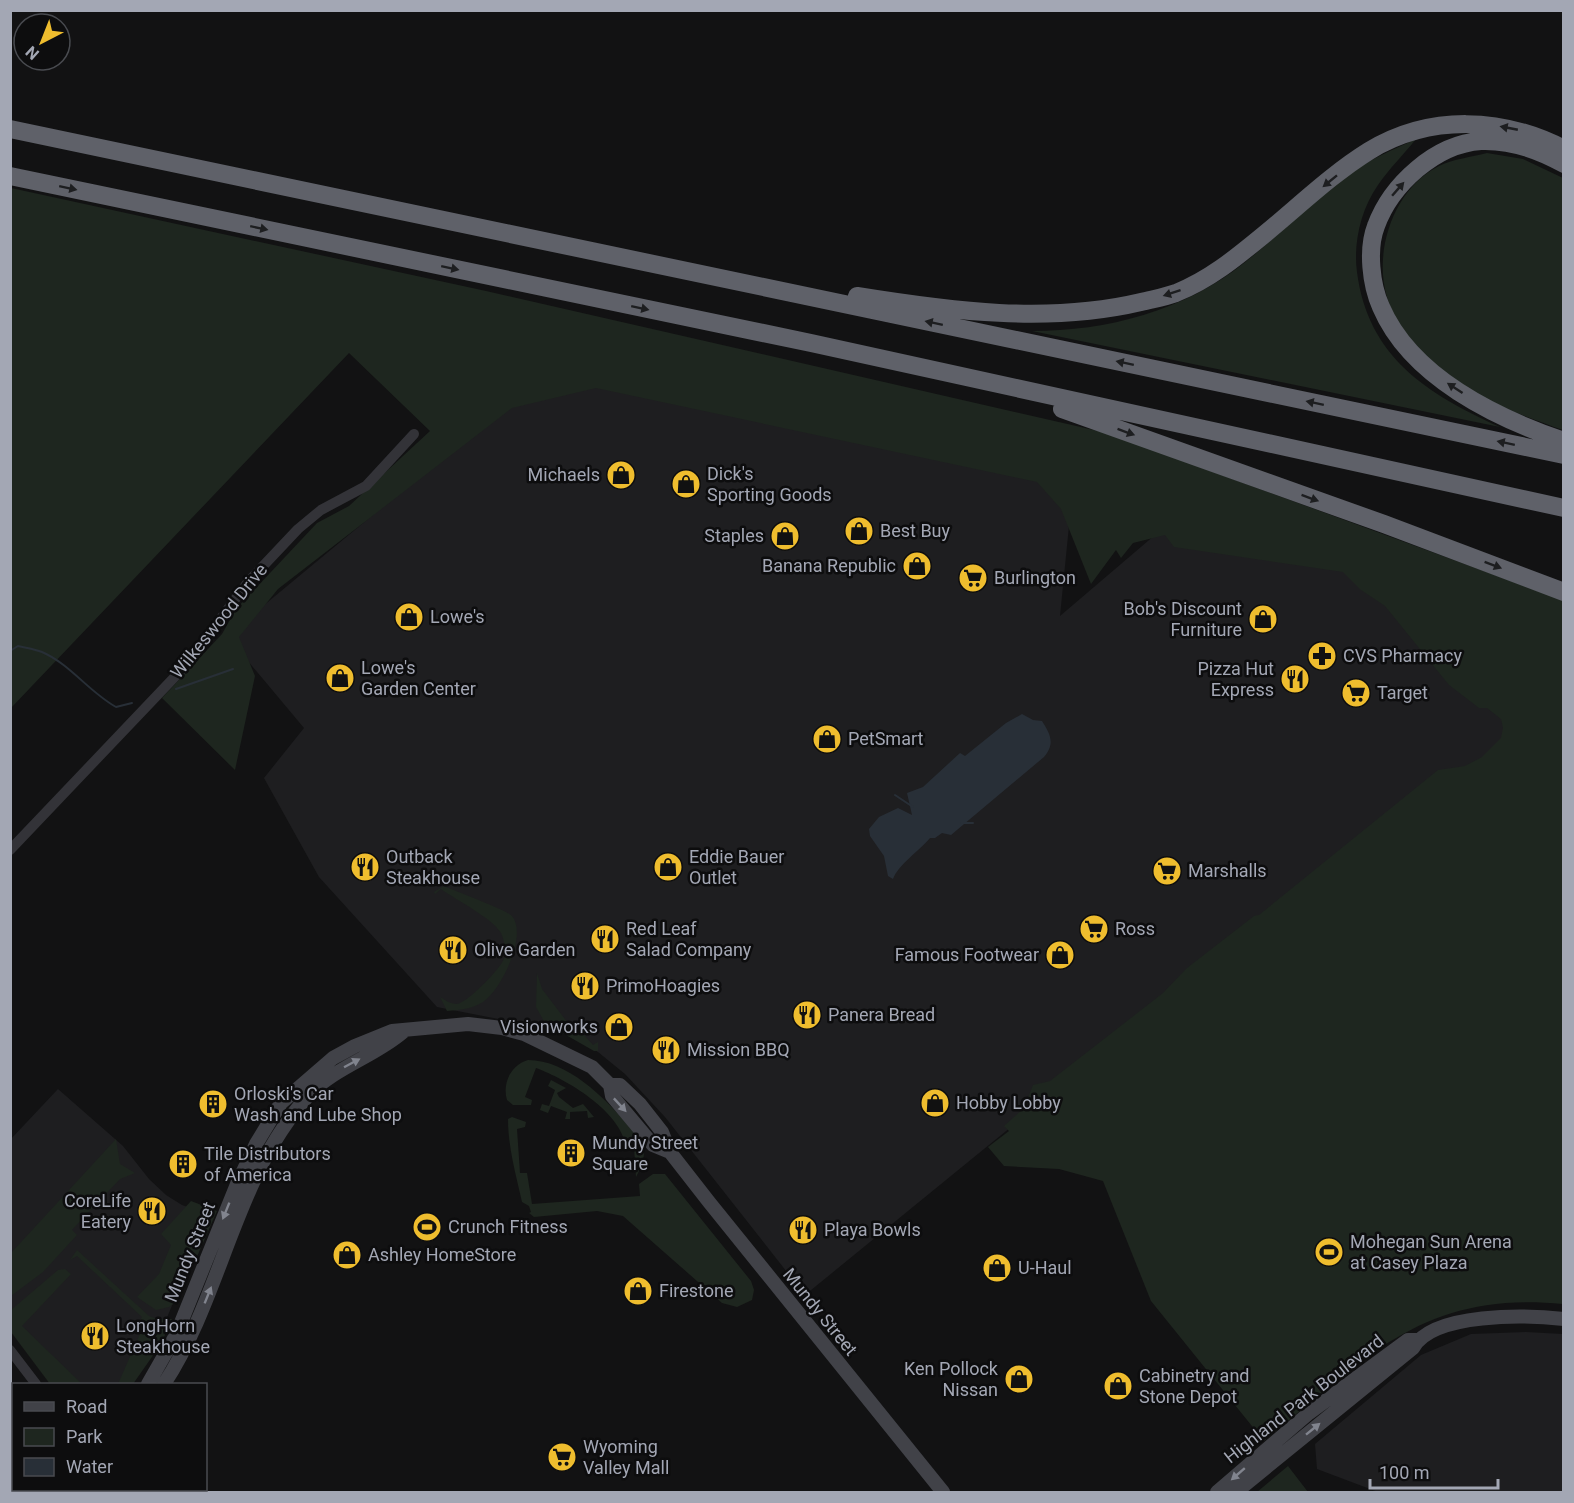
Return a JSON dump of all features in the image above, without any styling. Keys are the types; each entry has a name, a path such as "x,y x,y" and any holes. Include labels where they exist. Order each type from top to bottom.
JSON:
{"highway":[{"path":"575,248 860,297 967,310 1026,314 1085,312 1175,293 1221,270 1352,164 1370,151 1404,134 1441,125 1477,123 1515,128 1563,149"},
{"path":"10,129 1563,455"},
{"path":"1563,164 1525,147 1498,142 1478,141 1456,147 1431,159 1412,174 1394,194 1375,228 1372,253 1373,274 1380,306 1398,337 1421,362 1454,388 1523,427 1563,441"},
{"path":"10,176 799,341 1563,508"},
{"path":"992,384 1384,524 1563,592"}],"main road":[{"name":"Mundy Street","path":"149,1383 176,1335 237,1184 256,1144 281,1103 333,1058 392,1031 468,1024 502,1028 555,1047 592,1067 610,1085 620,1085 640,1104 662,1132 670,1152 943,1492"},
{"name":"Mundy Street","path":"165,1383 189,1341 257,1173 285,1123 311,1093 341,1069 404,1031"},
{"name":"Highland Park Boulevard","path":"1216,1492 1309,1413 1408,1340 1417,1340 1442,1328 1481,1318 1523,1316 1563,1319"},
{"name":"Highland Park Boulevard","path":"1236,1492 1413,1348 1417,1340"}],"street":[{"name":"Wilkeswood Drive","path":"10,850 187,664 248,582 298,528 321,510 366,486 414,434"},
{"path":"10,1350 35,1383"}],"shaded area":[{"path":"595,384 1036,478 1054,491 1069,526 1060,616 1162,529 1364,561 1518,731 1022,1118 805,1295 665,1117 625,1074 598,1052 565,1032 437,1007 319,877 264,778 304,728 227,636 509,402"},
{"path":"58,1089 123,1146 149,1179 166,1195 182,1205 210,1215 163,1327 128,1383 56,1383 11,1327 10,1140"},
{"path":"1526,1332 1563,1334 1563,1492 1378,1492 1317,1469 1315,1444 1421,1355 1471,1334"}],"green space":[{"path":"1416,139 1378,185 1363,215 1357,238 1356,261 1363,302 1388,350 1405,369 1448,401 1500,427 1032,331 1088,327 1116,322 1170,306 1196,294 1221,280 1244,263 1334,185 1356,169"},
{"path":"1487,153 1523,159 1563,178 1563,430 1495,403 1447,376 1412,342 1394,316 1387,297 1383,279 1385,241 1399,205 1410,189 1423,176 1439,166"},
{"path":"11,188 486,291 1107,433 1563,600 1563,1304 1514,1303 1471,1308 1433,1320 1398,1337 1366,1358 1264,1441 1151,1301 1103,1181 1059,1169 1004,1166 988,1147 1009,1131 1004,1126 1024,1108 1033,1085 1050,1081 1163,993 1187,968 1254,916 1259,915 1438,770 1465,766 1482,757 1501,738 1503,728 1501,719 1487,708 1479,708 1449,685 1385,606 1361,590 1343,572 1174,547 1165,535 1133,543 1121,558 1116,550 1091,584 1061,509 1037,482 596,388 512,408 278,589 239,637 255,676 235,770 162,698 222,634 236,609 317,523 349,506 430,431 349,353 11,708"},
{"path":"444,886 508,913 516,925 515,948 497,986 483,1002 461,1010 447,1011 440,997 457,1004 468,998 484,984 503,961 504,942 501,933 490,921 441,889 435,894 434,892"},
{"path":"537,973 542,989 571,1027 575,1025 593,1045 598,1042 598,1051 594,1051 545,1023 536,1007"},
{"path":"528,1060 557,1066 570,1073 596,1092 618,1113 643,1147 643,1159 636,1177 634,1147 626,1147 622,1134 614,1121 603,1109 576,1088 536,1068 525,1097 532,1100 531,1105 513,1105 507,1100 506,1087 509,1076 517,1066"},
{"path":"551,1080 566,1088 557,1093 559,1097 573,1108 583,1104 594,1117 588,1118 587,1111 570,1112 570,1119 565,1119 567,1112 551,1106 548,1113 540,1110 542,1104 549,1106 555,1090 548,1086"},
{"path":"512,1117 526,1122 525,1127 517,1129 520,1173 527,1173 532,1204 640,1196 639,1184 653,1174 665,1174 751,1281 754,1290 752,1300 737,1307 722,1303 623,1216 597,1211 534,1217 529,1213 531,1212 529,1206 522,1202 515,1171 508,1129 508,1119"},
{"path":"116,1139 120,1164 135,1173 120,1179 72,1230 77,1235 43,1272 11,1296 11,1253"},
{"path":"191,1201 217,1211 178,1300 169,1307 156,1310 137,1297 159,1274 171,1245 161,1234"},
{"path":"77,1250 149,1316 157,1319 172,1319 161,1344 134,1383 118,1383 143,1327 137,1324 142,1317 77,1256 70,1260"},
{"path":"65,1269 71,1274 22,1326 81,1383 49,1383 11,1332 11,1310 58,1270"},
{"path":"1288,1466 1308,1492 1257,1492"}],"water":[{"path":"1022,714 1033,720 1042,721 1048,731 1051,744 1044,757 951,835 942,833 935,838 930,838 904,863 893,879 888,876 884,856 870,836 869,829 879,817 898,808 912,815 907,793 923,787 960,753 965,756 1006,723"}],"waterway":[{"path":"10,651 18,646 42,652 62,664 116,707 132,703"},
{"path":"176,689 233,669"},
{"path":"895,795 913,807"},
{"path":"961,823 973,823"}],"place":[{"name":"Michaels","path":"621,475"},
{"name":"Dick's Sporting Goods","path":"686,484"},
{"name":"Best Buy","path":"859,531"},
{"name":"Staples","path":"785,536"},
{"name":"Banana Republic","path":"917,566"},
{"name":"Burlington","path":"973,578"},
{"name":"Lowe's","path":"409,617"},
{"name":"Bob's Discount Furniture","path":"1263,619"},
{"name":"CVS Pharmacy","path":"1322,656"},
{"name":"Lowe's Garden Center","path":"340,678"},
{"name":"Pizza Hut Express","path":"1295,679"},
{"name":"Target","path":"1356,693"},
{"name":"PetSmart","path":"827,739"},
{"name":"Outback Steakhouse","path":"365,867"},
{"name":"Eddie Bauer Outlet","path":"668,867"},
{"name":"Marshalls","path":"1167,871"},
{"name":"Ross","path":"1094,929"},
{"name":"Red Leaf Salad Company","path":"605,939"},
{"name":"Olive Garden","path":"453,950"},
{"name":"Famous Footwear","path":"1060,955"},
{"name":"PrimoHoagies","path":"585,986"},
{"name":"Panera Bread","path":"807,1015"},
{"name":"Visionworks","path":"619,1027"},
{"name":"Mission BBQ","path":"666,1050"},
{"name":"Hobby Lobby","path":"935,1103"},
{"name":"Orloski's Car Wash and Lube Shop","path":"213,1104"},
{"name":"Mundy Street Square","path":"571,1153"},
{"name":"Tile Distributors of America","path":"183,1164"},
{"name":"CoreLife Eatery","path":"152,1211"},
{"name":"Crunch Fitness","path":"427,1227"},
{"name":"Playa Bowls","path":"803,1230"},
{"name":"Mohegan Sun Arena at Casey Plaza","path":"1329,1252"},
{"name":"Ashley HomeStore","path":"347,1255"},
{"name":"U-Haul","path":"997,1268"},
{"name":"Firestone","path":"638,1291"},
{"name":"LongHorn Steakhouse","path":"95,1336"},
{"name":"Ken Pollock Nissan","path":"1019,1379"},
{"name":"Cabinetry and Stone Depot","path":"1118,1386"},
{"name":"Wyoming Valley Mall","path":"562,1457"}]}
